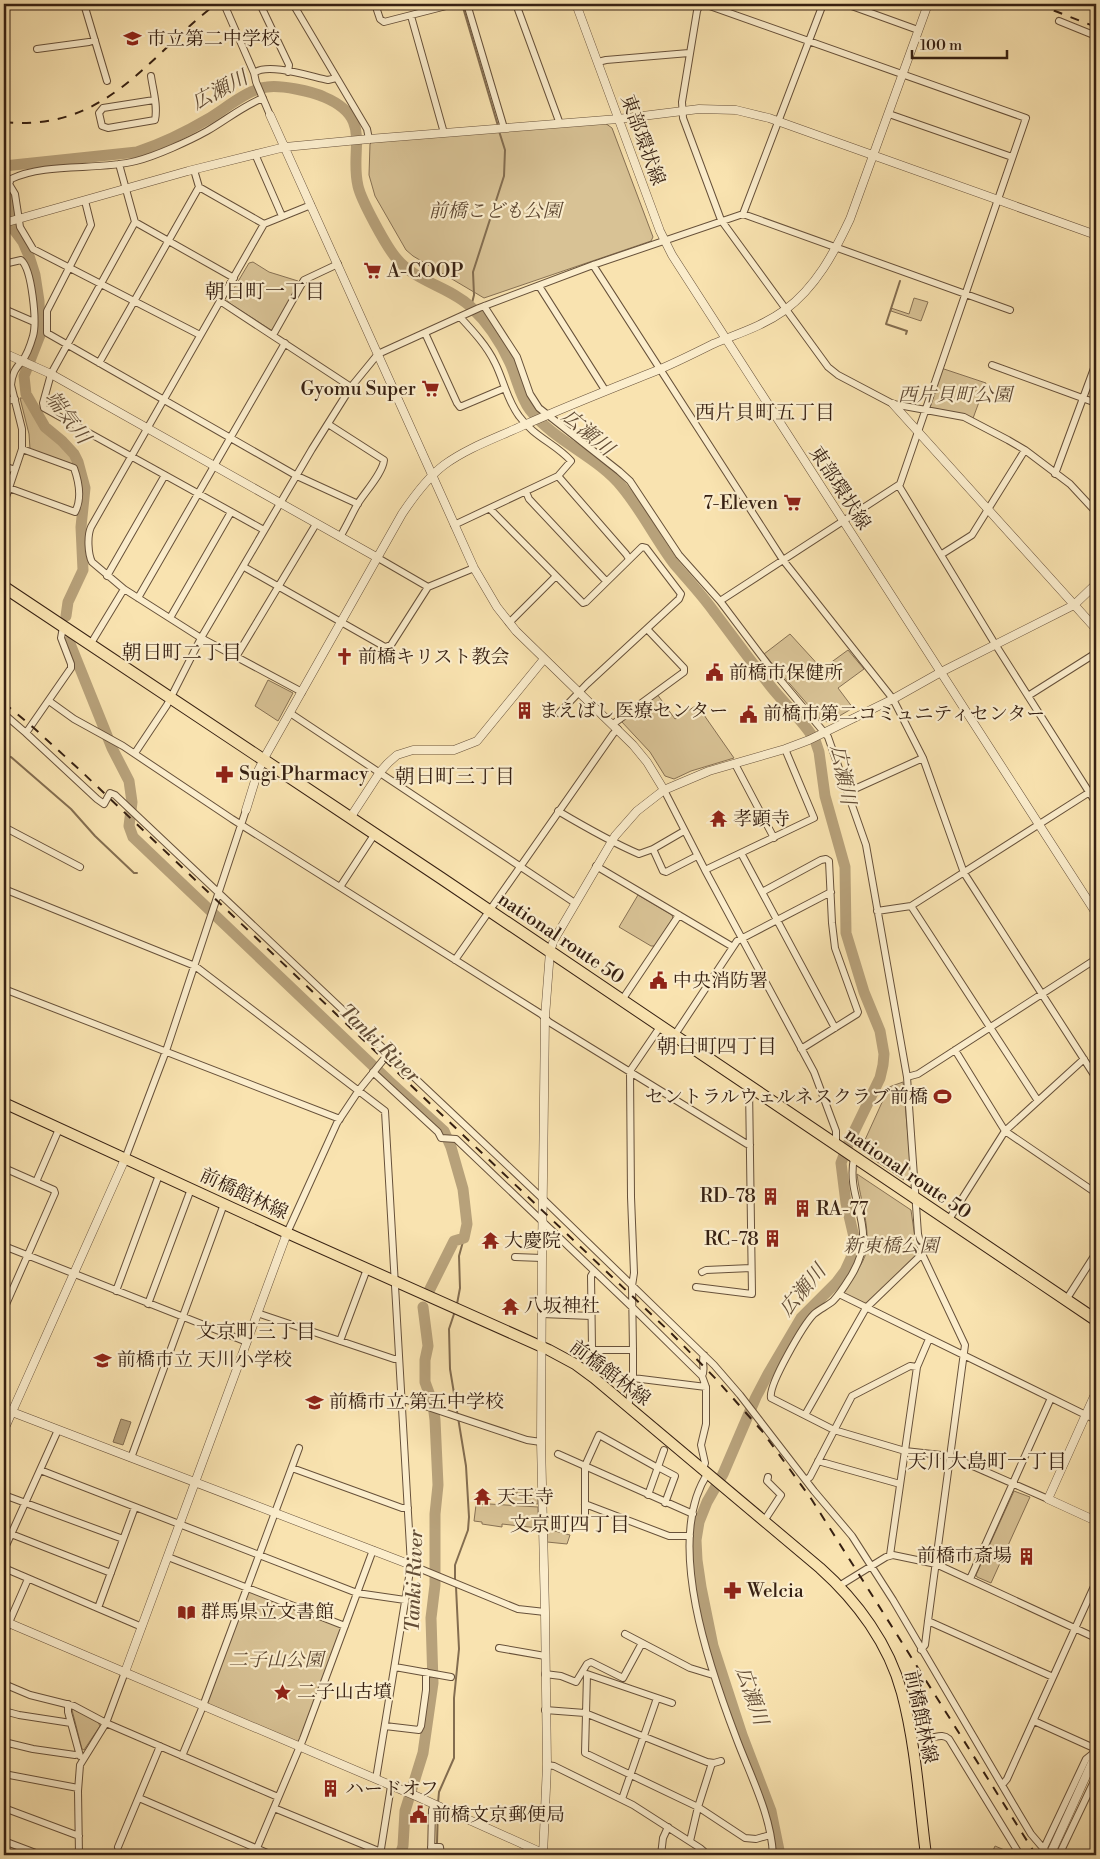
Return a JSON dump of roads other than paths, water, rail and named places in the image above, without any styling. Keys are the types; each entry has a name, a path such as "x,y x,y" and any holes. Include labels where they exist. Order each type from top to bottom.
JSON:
{"highway":[{"name":"national route 50","path":"4,587 489,910 1096,1320"}],"main road":[{"name":"前橋館林線","path":"4,1103 287,1234 542,1347 575,1364 627,1405 839,1586 866,1618 886,1653 902,1693 911,1733 926,1855"}],"street":[{"path":"84,4 108,81"},
{"path":"224,4 270,115 474,568 489,595 509,623 544,659 616,726 647,762 664,790 697,856 820,1085 836,1131 837,1146"},
{"path":"260,4 289,66 288,72"},
{"path":"293,4 367,129 367,139"},
{"path":"376,4 380,19 384,22 411,16 433,6 454,4"},
{"path":"466,4 500,128"},
{"path":"516,4 560,124"},
{"name":"東部環状線","path":"576,4 664,241 725,339 1096,913"},
{"path":"700,4 689,53 681,111 722,220 833,371 892,404 1096,628"},
{"path":"704,4 1026,118 899,486 720,601"},
{"path":"743,214 823,4"},
{"path":"846,4 918,30"},
{"path":"4,1430 8,1411 74,1274 125,1159 166,1051 263,759 408,505 432,476 456,457 545,415 660,369 725,339 755,328 786,309 817,278 837,247 850,219 928,4"},
{"path":"411,16 444,132"},
{"path":"1059,22 1096,36"},
{"path":"37,49 95,40"},
{"path":"598,62 689,53"},
{"path":"254,73 258,70 268,69 328,80 336,78"},
{"path":"151,76 154,100 156,118 153,121 107,128 102,126 99,112 103,108 154,100"},
{"path":"200,335 33,248 20,227 14,194 9,184 11,179 28,172 119,164 145,158 207,131 263,97"},
{"path":"4,223 194,170 285,147 715,109 736,110 760,115 1096,235"},
{"path":"888,114 1012,157"},
{"path":"255,154 282,216"},
{"path":"119,164 135,222 234,278"},
{"path":"194,170 199,187 264,224"},
{"path":"99,363 199,187"},
{"path":"85,201 91,225 47,311 47,333 297,476 358,504"},
{"path":"302,692 201,638 124,589 107,576 90,558 88,532 264,224 311,205"},
{"path":"135,754 167,705 201,638 328,424 351,387 378,354 481,307 593,265 743,214 1010,310"},
{"path":"135,222 51,374 43,403 44,408 264,530"},
{"path":"4,264 20,260 25,264 33,302 34,322 33,336 26,363 14,369 12,379 14,399 22,429 22,450 4,502"},
{"path":"273,335 304,280 338,264"},
{"path":"593,265 783,560 893,699 923,758 964,873 1096,1078"},
{"path":"539,286 605,390"},
{"path":"220,301 351,387"},
{"path":"481,307 517,357 531,397 545,415 630,481 676,552 720,601 821,734 828,737 866,845 906,1077 918,1234 923,1256 964,1342 936,1564 924,1645 921,1650"},
{"path":"4,310 34,322"},
{"path":"454,525 558,476 570,463 570,459 534,433 529,423 512,407 500,374 490,354 460,317"},
{"path":"425,333 458,406 462,407 505,388"},
{"path":"138,598 285,343"},
{"path":"4,353 51,374 428,587"},
{"path":"1055,474 1096,363"},
{"path":"992,365 1096,403"},
{"path":"4,402 14,399"},
{"path":"892,404 964,417 1025,450 1070,484 1096,512"},
{"path":"328,424 384,460 340,537"},
{"path":"9,488 75,512 77,507 79,490 74,468 22,450"},
{"path":"942,554 970,537 1025,450"},
{"path":"4,466 15,470"},
{"path":"107,576 164,475"},
{"path":"558,476 629,559"},
{"path":"899,486 1096,803"},
{"path":"526,492 529,499 606,581"},
{"path":"490,509 555,577 584,603 639,549 644,547 681,594 679,599 559,713"},
{"path":"170,618 232,512"},
{"path":"236,657 316,524"},
{"path":"244,567 385,647 390,645 428,587 474,568"},
{"path":"509,623 555,577"},
{"path":"6,1622 434,1804 545,1855 547,1765 541,1442 542,1258 545,1017 550,951 575,903 612,841 637,811 664,790 709,771 809,740 893,699 941,672 1074,604 1096,584"},
{"path":"90,645 124,589"},
{"path":"26,733 71,666 61,638 62,627"},
{"path":"454,960 613,734 616,726 684,672 684,668 647,629"},
{"path":"1028,696 1096,653"},
{"path":"350,818 380,772 397,755 412,750 454,750 477,741 486,733 544,659"},
{"path":"49,701 74,719 113,740 545,1017 549,1022 750,1145"},
{"path":"290,712 575,903"},
{"path":"4,714 97,799 104,804 110,793 115,795 543,1199 704,1355 740,1395 852,1536 1031,1834 1050,1855 1096,1752"},
{"path":"705,870 812,820 814,816 785,749"},
{"path":"848,792 923,758"},
{"path":"735,764 774,838"},
{"path":"877,911 911,906 1096,788"},
{"path":"558,811 606,839 639,854 653,849 684,831"},
{"path":"4,827 80,867"},
{"path":"340,887 374,835"},
{"path":"653,849 666,872 697,856"},
{"path":"741,854 834,1028"},
{"path":"762,892 826,858 830,864 832,923 835,948 858,1012 801,1049"},
{"path":"596,866 733,947"},
{"path":"4,888 195,966 385,1111 411,1565 376,1779"},
{"path":"674,1036 737,941 831,892"},
{"path":"911,906 1038,1101"},
{"path":"622,1000 679,915"},
{"path":"906,1077 918,1074 1096,959"},
{"path":"4,988 340,1119"},
{"path":"627,1405 633,1378 632,1286 634,1273 630,1072 660,1027"},
{"path":"955,1050 1006,1131 1096,1193"},
{"path":"81,1756 106,1723 287,1234 340,1119 359,1090 388,1054"},
{"path":"948,1221 1006,1131 1084,1059"},
{"path":"374,1071 438,1132 441,1138 456,1139 702,1376 706,1387 706,1427 701,1445 708,1474 697,1496 693,1514 689,1556 692,1582 713,1675 767,1817 773,1855"},
{"path":"696,1287 752,1294 749,1087"},
{"path":"36,1182 59,1129"},
{"path":"853,1157 852,1170 864,1229 864,1243 858,1264 839,1294 815,1314 789,1352 770,1394 773,1400 834,1430 905,1450 950,1456 1096,1521"},
{"path":"4,1178 6,1168 54,1190 55,1193 28,1255 6,1294 4,1309"},
{"path":"116,1291 158,1175"},
{"path":"148,1304 191,1189"},
{"path":"131,1458 224,1204"},
{"path":"4,1246 247,1342"},
{"path":"1066,1300 1096,1253"},
{"path":"805,1415 866,1308 919,1257 923,1256"},
{"path":"515,1257 542,1258"},
{"path":"702,1272 706,1270 751,1268"},
{"path":"340,1341 367,1269"},
{"path":"594,1272 591,1276 592,1348 594,1350 633,1350"},
{"path":"839,1294 1096,1420"},
{"path":"257,1312 399,1360"},
{"path":"542,1314 591,1316"},
{"path":"890,1555 918,1367 929,1339"},
{"path":"702,1376 704,1373 702,1359 704,1355"},
{"path":"806,1480 852,1396 910,1366 918,1367"},
{"path":"633,1378 706,1387"},
{"path":"1048,1499 1096,1392"},
{"path":"970,1579 1051,1398"},
{"path":"402,1400 407,1400 527,1440 541,1442"},
{"path":"8,1411 373,1550 518,1609 545,1612"},
{"path":"4,1550 58,1430"},
{"path":"585,1515 585,1466 599,1435 675,1476 665,1503"},
{"path":"182,1756 203,1706 299,1448"},
{"path":"648,1495 664,1450"},
{"path":"558,1454 693,1514"},
{"path":"818,1461 900,1484"},
{"path":"292,1468 402,1508 408,1508"},
{"path":"40,1470 357,1593 406,1600"},
{"path":"764,1521 783,1497 767,1480 768,1477"},
{"path":"4,1495 123,1539"},
{"path":"585,1504 669,1536 690,1536"},
{"path":"98,1608 135,1507"},
{"path":"11,1534 111,1572"},
{"path":"257,1848 300,1747 373,1550"},
{"path":"839,1586 890,1555 936,1564 1096,1638"},
{"path":"168,1557 345,1626"},
{"path":"4,1568 142,1627"},
{"path":"4,1634 6,1622 28,1579"},
{"path":"1002,1785 1007,1779 1034,1721 1096,1582"},
{"path":"928,1621 1053,1678"},
{"path":"625,1634 690,1668 713,1675"},
{"path":"545,1674 558,1675 576,1682 587,1664 591,1662 623,1678 642,1643"},
{"path":"499,1648 545,1656"},
{"path":"394,1667 451,1677"},
{"path":"385,1726 419,1730 426,1690 426,1672"},
{"path":"672,1703 587,1674 585,1753 698,1807 745,1838 756,1839 770,1835"},
{"path":"4,1684 33,1696 68,1704 106,1723 278,1797"},
{"path":"622,1799 657,1698"},
{"path":"68,1704 68,1712 81,1756 78,1788 79,1855"},
{"path":"546,1710 585,1713 712,1763 721,1761"},
{"path":"4,1711 71,1723"},
{"path":"1034,1721 1096,1752"},
{"path":"911,1733 925,1738 944,1736 950,1739 1020,1855"},
{"path":"4,1742 33,1749 81,1756"},
{"path":"118,1847 160,1746"},
{"path":"1044,1848 1086,1758 1096,1752"},
{"path":"690,1841 698,1807 712,1763"},
{"path":"547,1765 554,1766 622,1799 690,1841 708,1855"},
{"path":"4,1774 78,1788"},
{"path":"1059,1855 1096,1777"},
{"path":"274,1808 380,1854 390,1786"},
{"path":"139,1798 271,1855"},
{"path":"431,1855 432,1810 434,1804"},
{"path":"4,1808 79,1836"},
{"path":"660,1855 663,1838 668,1827"},
{"path":"4,1841 41,1855"},
{"path":"431,1847 440,1847 441,1855"}],"waterway":[{"path":"462,4 498,126"},
{"name":"広瀬川","path":"4,166 137,152 182,133 208,119 244,95 267,87 304,91 324,97 339,105 349,114 354,124 356,135 356,172 360,193 375,224 397,259 423,279 463,300 483,319 506,355 530,410 551,431 601,466 622,487 675,565 706,601 765,679 815,740 819,752 825,796 845,867 846,933 864,992 880,1031 884,1054 883,1065 880,1078 841,1163 846,1203 854,1237 851,1258 845,1271 836,1283 801,1318 768,1374 756,1397 723,1474 707,1502 699,1522 696,1540 701,1587 713,1646 742,1735 771,1811 780,1855"},
{"path":"471,307 474,295 473,272 504,176 505,150 499,131"},
{"name":"端気川","path":"4,188 8,196 12,227 23,242 29,256 35,275 39,301 40,335 24,376 26,394 45,427 74,454 85,488 81,527 83,570 68,602 66,616"},
{"path":"900,281 886,324 907,331 906,334"},
{"name":"Tanki River","path":"69,641 112,748 129,781 132,802 129,826 133,837 444,1131 451,1147 463,1189 467,1224 464,1238 454,1241 429,1291"},
{"path":"11,757 71,809 95,836 134,873 137,873"},
{"path":"457,1304 460,1288 459,1256 464,1238"},
{"name":"Tanki River","path":"400,1855 403,1846 405,1811 423,1753 433,1683 431,1618 435,1585 435,1514 438,1485 433,1404 425,1382 425,1360 428,1346 423,1307"},
{"path":"455,1311 449,1329 450,1369 466,1466 469,1517 468,1530 455,1565 455,1582"},
{"path":"438,1803 439,1792 454,1758 454,1698 459,1649 456,1587"},
{"path":"437,1843 438,1808"}],"railway":[{"path":"4,122 40,122 70,115 97,103 122,87 145,68 216,4"},
{"path":"1037,4 1096,27"},
{"path":"4,703 82,772 673,1335 716,1379 762,1431 812,1500 1036,1855"}],"place":[{"name":"市立第二中学校","path":"133,39"},
{"name":"A-COOP","path":"373,271"},
{"name":"Gyomu Super","path":"430,389"},
{"name":"7-Eleven","path":"792,503"},
{"name":"前橋キリスト教会","path":"344,657"},
{"name":"前橋市保健所","path":"715,673"},
{"name":"まえばし医療センター","path":"525,711"},
{"name":"前橋市第二コミュニティセンター","path":"749,714"},
{"name":"Sugi Pharmacy","path":"225,774"},
{"name":"孝顕寺","path":"719,819"},
{"name":"中央消防署","path":"659,981"},
{"name":"セントラルウェルネスクラブ前橋","path":"942,1097"},
{"name":"RD-78","path":"770,1196"},
{"name":"RA-77","path":"802,1209"},
{"name":"RC-78","path":"773,1239"},
{"name":"大慶院","path":"490,1241"},
{"name":"八坂神社","path":"510,1306"},
{"name":"前橋市立 天川小学校","path":"103,1360"},
{"name":"前橋市立 第五中学校","path":"315,1402"},
{"name":"天王寺","path":"483,1497"},
{"name":"前橋市斎場","path":"1026,1556"},
{"name":"Welcia","path":"733,1591"},
{"name":"群馬県立文書館","path":"187,1612"},
{"name":"二子山古墳","path":"283,1692"},
{"name":"ハードオフ","path":"331,1789"},
{"name":"前橋文京郵便局","path":"418,1815"}],"district":[{"name":"朝日町一丁目","path":"265,292"},
{"name":"西片貝町五丁目","path":"765,413"},
{"name":"朝日町二丁目","path":"182,653"},
{"name":"朝日町三丁目","path":"455,777"},
{"name":"朝日町四丁目","path":"717,1047"},
{"name":"文京町三丁目","path":"256,1332"},
{"name":"天川大島町一丁目","path":"987,1462"},
{"name":"文京町四丁目","path":"570,1525"}],"park label":[{"name":"前橋こども公園","path":"495,211"},
{"name":"西片貝町公園","path":"955,395"},
{"name":"新東橋公園","path":"891,1246"},
{"name":"二子山公園","path":"276,1660"}]}
